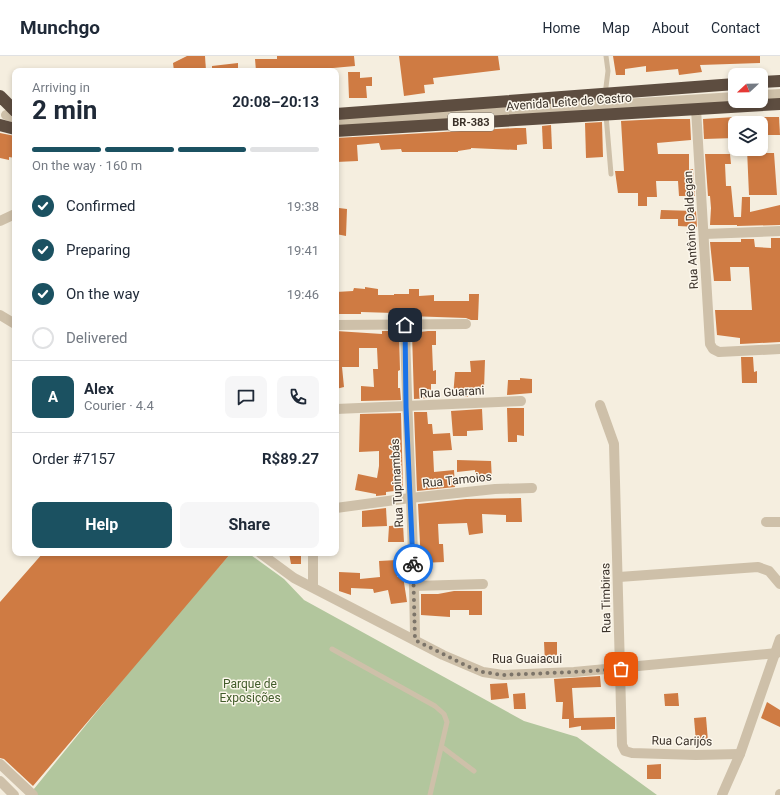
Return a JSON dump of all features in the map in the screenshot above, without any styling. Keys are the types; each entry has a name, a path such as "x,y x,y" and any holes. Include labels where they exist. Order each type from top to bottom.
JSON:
{"highway":[{"path":"768,82 780,81"},
{"name":"Avenida Leite de Castro","path":"339,131 605,104 728,85"},
{"path":"0,96 8,115"},
{"name":"Avenida Leite de Castro","path":"339,114 605,104 696,109 780,104"}],"street":[{"path":"768,95 780,94"},
{"path":"339,122 728,97"},
{"name":"Rua Antônio Daldegan","path":"696,109 710,344 713,349 719,352 780,349"},
{"path":"0,221 12,215"},
{"path":"704,234 780,231"},
{"path":"0,315 12,322"},
{"path":"339,325 466,324"},
{"name":"Rua Tupinambás","path":"405,325 406,407 415,640"},
{"name":"Rua Guarani","path":"339,409 521,401"},
{"name":"Rua Timbiras","path":"600,405 614,444 619,577 622,745 625,751"},
{"name":"Rua Tamoios","path":"339,508 495,489 532,488"},
{"path":"766,522 780,522"},
{"name":"Rua Guaiacui","path":"264,556 294,578 467,666 483,672 502,675 621,669 777,653"},
{"path":"313,556 313,587"},
{"path":"619,577 758,567 769,571 780,584"},
{"path":"414,586 483,584"},
{"path":"722,795 740,754 777,653 780,639"},
{"name":"Rua Carijós","path":"625,751 632,753 696,755 740,754"},
{"path":"0,764 33,795"},
{"path":"8,771 0,781 14,795"}],"lane":[{"path":"606,56 608,71 605,104 611,174"},
{"path":"332,649 435,706 444,714 447,722 430,795"},
{"path":"442,747 474,771"}],"green space":[{"name":"Parque de Exposições","path":"228,556 252,556 284,579 304,600 524,721 577,737 657,795 29,795 151,645"}],"building":[{"path":"187,56 205,56 206,68 174,68 173,63"},
{"path":"277,56 354,56 355,66 333,68 256,68 255,59 277,59"},
{"path":"399,56 498,56 500,70 433,78 434,84 424,85 425,93 404,96"},
{"path":"613,56 760,56 760,63 700,65 702,72 679,75 678,69 646,72 646,66 625,69 625,75 616,75"},
{"path":"238,63 238,68 212,68 212,66"},
{"path":"348,72 360,72 360,78 372,77 372,86 366,86 367,98 349,98"},
{"path":"728,117 728,138 704,139 703,119"},
{"path":"768,117 779,117 780,135 768,135"},
{"path":"690,119 691,140 657,143 658,154 689,154 689,170 693,169 695,196 679,196 678,181 656,181 657,197 647,197 647,206 638,206 638,193 618,193 615,171 624,171 621,121"},
{"path":"602,122 603,157 586,158 585,123"},
{"path":"551,125 552,149 543,149 542,126"},
{"path":"526,128 527,144 517,145 517,150 471,148 458,152 402,152 401,149 381,150 379,143 357,145 358,161 339,162 339,138"},
{"path":"0,133 12,135 12,158 9,157 9,160 0,158"},
{"path":"768,153 774,153 777,195 749,195 747,156 768,156"},
{"path":"705,154 728,154 728,156 730,156 731,164 725,164 726,186 731,186 734,217 741,217 742,197 750,197 750,212 780,205 780,225 710,225 711,208 710,196 708,196"},
{"path":"339,208 347,209 346,236 339,235"},
{"path":"661,210 696,211 697,227 678,226 678,219 660,219"},
{"path":"771,238 780,238 780,342 740,344 740,338 717,335 715,310 752,310 749,267 730,267 731,281 714,281 710,242 741,242 741,239 754,239 755,247 771,248"},
{"path":"365,287 378,289 378,295 394,295 409,294 409,289 419,289 419,296 434,295 434,301 469,301 469,294 479,294 478,320 466,318 408,316 394,313 361,312 361,314 339,314 339,292 353,291 354,288 365,289"},
{"path":"339,331 382,334 382,331 397,331 397,335 399,334 400,370 398,371 398,388 400,388 401,400 361,401 361,386 374,387 373,369 378,369 377,348 359,348 359,367 342,367 344,387 339,388"},
{"path":"436,331 436,345 432,345 433,371 436,370 436,384 431,384 431,398 414,399 412,333"},
{"path":"741,357 753,357 754,372 757,371 757,383 742,383"},
{"path":"485,360 484,389 468,390 468,397 453,397 455,372 471,372 470,361"},
{"path":"520,378 532,379 532,393 507,395 508,380 520,380"},
{"path":"507,408 524,408 524,436 517,435 517,442 508,442"},
{"path":"482,409 483,430 467,431 467,436 453,436 451,411"},
{"path":"414,412 427,412 428,424 432,424 433,434 450,433 452,450 433,451 434,472 454,470 455,487 417,491"},
{"path":"401,413 403,490 386,492 386,495 376,496 376,494 355,490 358,474 377,478 379,466 379,451 359,452 360,414"},
{"path":"457,460 491,461 492,481 476,482 475,470 457,472"},
{"path":"521,498 522,522 506,522 506,515 482,514 483,533 469,535 467,523 438,524 439,544 443,544 444,562 421,563 418,504 466,499"},
{"path":"386,508 387,526 362,527 362,511"},
{"path":"403,525 404,542 388,542 389,526"},
{"path":"40,556 228,556 33,786 4,759 0,758 0,602"},
{"path":"290,556 301,556 301,564 291,564"},
{"path":"397,560 397,577 403,576 407,602 391,604 388,590 374,593 373,589 351,588 351,595 339,591 339,572 360,573 360,579 380,577 379,561"},
{"path":"454,591 482,591 482,615 469,615 469,610 450,610 450,617 421,615 421,594 438,594"},
{"path":"544,642 557,642 557,662 545,663"},
{"path":"600,676 601,687 572,688 574,718 615,717 615,729 581,730 581,726 569,728 569,719 562,719 563,702 556,702 554,679"},
{"path":"507,683 509,698 491,700 490,684"},
{"path":"525,693 526,709 514,709 513,694"},
{"path":"678,693 679,706 665,706 664,694"},
{"path":"767,702 780,710 780,727 761,718"},
{"path":"706,717 708,741 696,742 694,718"},
{"path":"661,764 661,779 647,779 647,765"}],"way so far":[{"path":"413,564 415,640 443,655 483,672 502,675 621,669"}],"route":[{"path":"405,325 406,407 413,564"}]}
